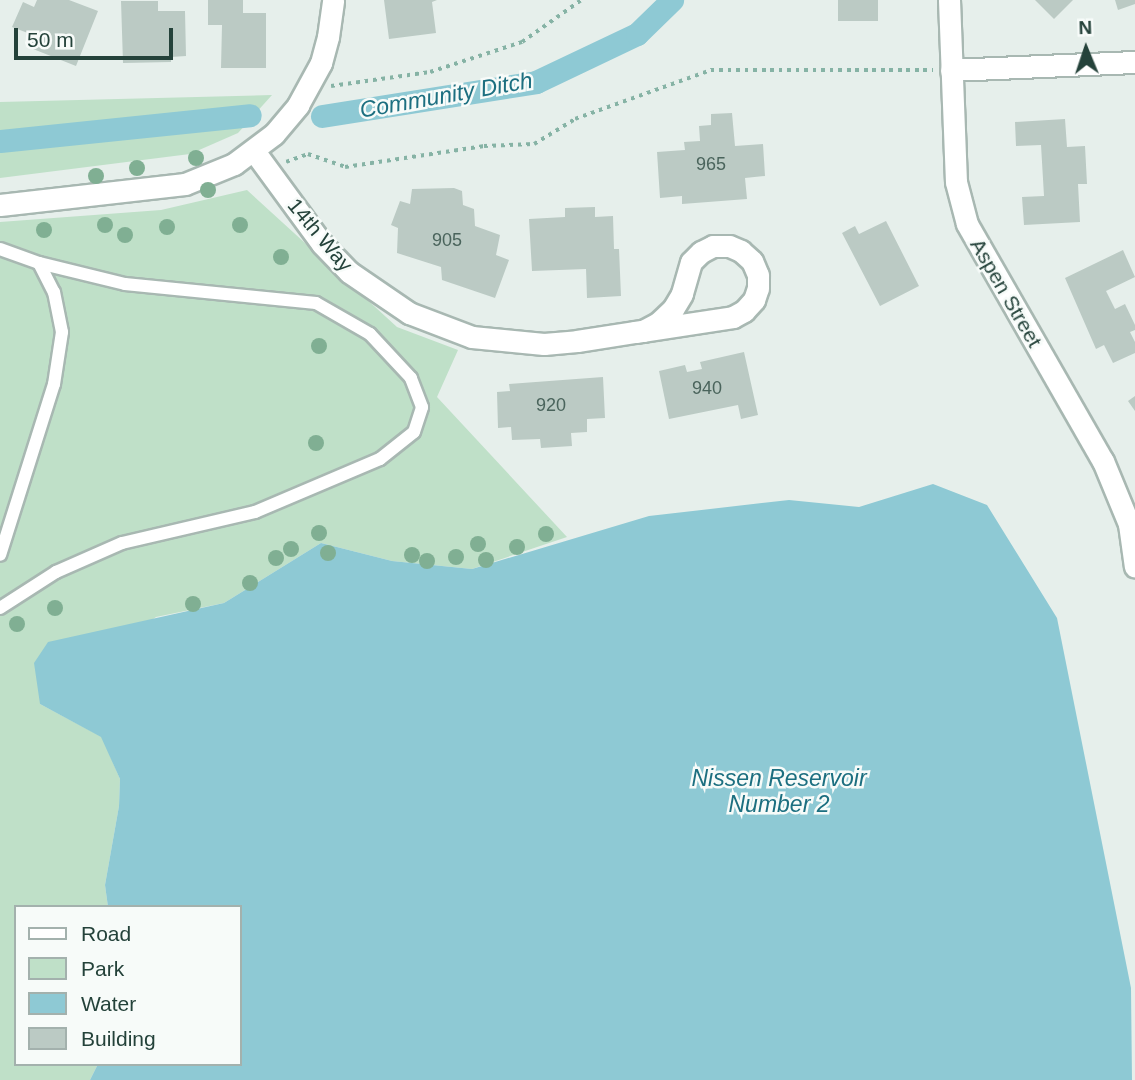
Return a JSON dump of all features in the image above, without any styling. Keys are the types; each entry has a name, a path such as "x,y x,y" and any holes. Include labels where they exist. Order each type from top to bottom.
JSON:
{"street":[{"path":"0,205 185,184 222,171 254,151 274,134 308,89 328,37 333,0"},
{"name":"Aspen Street","path":"948,0 956,182 967,225 1103,461 1129,524 1135,567"},
{"path":"951,70 1135,62"},
{"name":"14th Way","path":"254,151 322,244 349,272 398,307 440,327 484,339 544,344 643,331 733,317 744,311 754,300 758,275 752,261 741,251 729,246 713,247 701,252 691,262 682,294 673,309 658,323 643,331"}],"lane":[{"path":"0,249 125,284 316,303 370,334 411,378 422,407 414,432 380,459 255,512 122,543 56,572 0,608"},
{"path":"0,555 51,397 62,332 54,292 39,262"}],"path":[{"path":"308,89 430,72 522,42 581,0"},
{"path":"267,168 308,154 345,167 484,146 534,144 575,119 711,70 951,70"}],"green space":[{"path":"272,95 238,133 190,154 0,178 0,102"},
{"path":"247,190 397,327 458,350 437,397 567,537 472,569 392,561 321,543 224,603 156,617 40,704 102,737 120,779 119,806 105,885 108,905 14,905 14,1066 97,1066 90,1080 0,1080 0,222 161,210"}],"water":[{"name":"Nissen Reservoir Number 2","path":"933,484 987,505 1057,618 1131,988 1132,1080 90,1080 97,1066 242,1066 242,905 108,905 105,885 119,806 120,779 101,737 40,704 34,663 48,642 224,603 321,543 392,561 472,569 649,516 789,500 859,507"}],"building":[{"path":"37,0 69,0 98,11 76,66 28,47 33,35 12,27 23,2 34,7"},
{"path":"208,0 243,0 243,13 266,13 266,68 221,68 222,25 208,25"},
{"path":"384,0 437,0 432,2 436,33 389,39"},
{"path":"838,0 878,0 878,21 838,21"},
{"path":"1035,0 1073,0 1054,19"},
{"path":"1115,0 1135,0 1135,4 1118,10"},
{"path":"121,1 158,1 158,11 185,11 186,56 171,57 171,62 123,63"},
{"path":"732,113 735,146 763,144 765,176 745,178 747,199 682,204 682,196 660,198 657,152 685,150 684,142 700,141 699,126 711,125 711,114"},
{"path":"1065,119 1067,147 1085,146 1087,184 1078,184 1080,222 1024,225 1022,197 1044,196 1041,145 1016,146 1015,122"},
{"path":"454,188 462,191 463,205 474,209 475,226 500,235 496,255 509,260 495,298 442,280 441,267 397,253 398,228 391,225 400,201 410,204 412,189"},
{"path":"595,207 595,217 613,216 614,249 619,249 621,296 587,298 586,269 532,271 529,219 565,217 565,208"},
{"path":"886,221 919,286 880,306 842,233 855,226 859,234"},
{"path":"1123,250 1135,277 1106,291 1115,309 1125,304 1135,325 1135,330 1130,332 1135,342 1135,353 1113,363 1104,345 1096,349 1065,278"},
{"path":"744,352 758,415 741,419 738,405 669,419 659,371 685,365 687,372 702,369 700,362"},
{"path":"603,377 605,418 587,419 587,432 571,433 572,446 541,448 540,439 512,440 511,427 498,428 497,392 510,391 509,384"},
{"path":"1135,396 1135,411 1128,401"}],"waterway":[{"name":"Community Ditch","path":"322,116 536,82 637,34 672,0"},
{"name":"Community Ditch","path":"0,141 250,115"}]}
